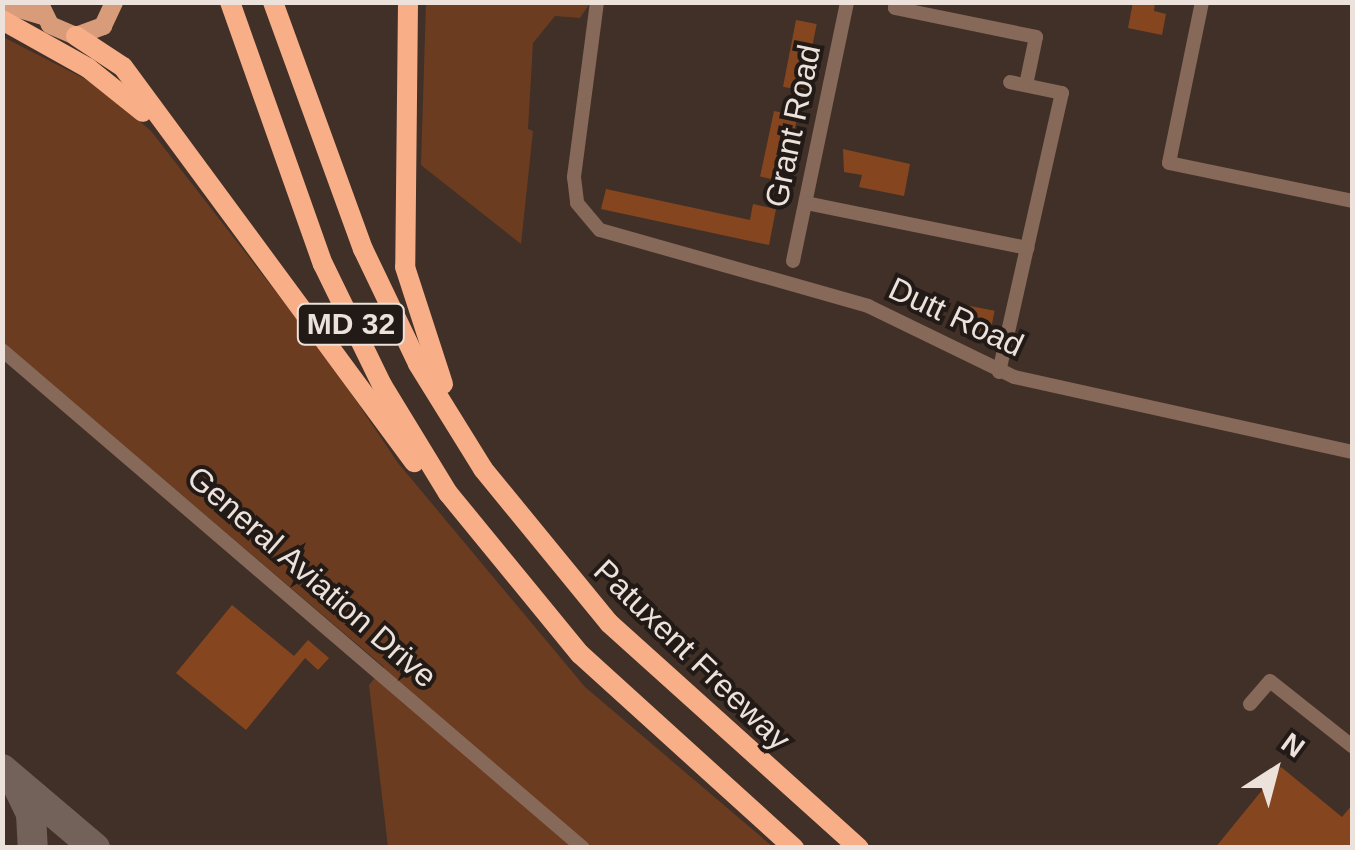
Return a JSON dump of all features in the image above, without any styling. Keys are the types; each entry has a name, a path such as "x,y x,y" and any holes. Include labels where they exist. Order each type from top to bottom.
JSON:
{"highway":[{"name":"MD 32","path":"230,2 292,186 353,330 448,492 540,610 625,698 794,848"},
{"name":"Patuxent Freeway","path":"273,2 330,169 390,309 483,469 572,582 652,666 859,848"},
{"path":"408,2 402,214 411,296 454,407 572,582"},
{"path":"2,20 111,84 189,161"},
{"path":"76,36 112,54 440,498 540,610"}],"main road":[{"path":"2,4 41,9 76,36 103,26 114,2"}],"street":[{"name":"Dutt Road","path":"597,2 574,177 583,213 608,234 855,302 999,372 1352,452"},
{"name":"Grant Road","path":"792,261 848,2"},
{"path":"896,2 895,8 940,10 1036,37 1018,83 1062,92 999,372"},
{"path":"1202,2 1169,163 1352,201"},
{"path":"806,203 1027,248"},
{"name":"General Aviation Drive","path":"2,350 584,848"},
{"path":"1250,704 1270,682 1352,746"}],"shaded area":[{"path":"426,3 590,3 580,18 555,16 533,43 528,129 533,131 521,244 421,165"},
{"path":"3,37 95,84 151,131 328,359 398,463 585,687 773,847 388,847 369,685 384,667 3,343"}],"building":[{"path":"1133,2 1155,2 1154,11 1166,14 1162,35 1128,28"},
{"path":"796,20 817,24 804,91 783,87"},
{"path":"774,111 797,116 784,182 760,177"},
{"path":"843,149 910,164 904,196 859,187 862,175 844,172"},
{"path":"606,189 750,220 753,204 776,209 769,245 601,209"},
{"path":"970,306 995,311 988,342 964,337"},
{"path":"232,605 294,656 308,640 329,658 318,670 305,658 246,730 176,673"},
{"path":"1281,767 1342,817 1352,805 1352,848 1215,848"}],"taxiway":[{"path":"2,769 95,848"},
{"path":"17,785 31,814 33,848"}]}
